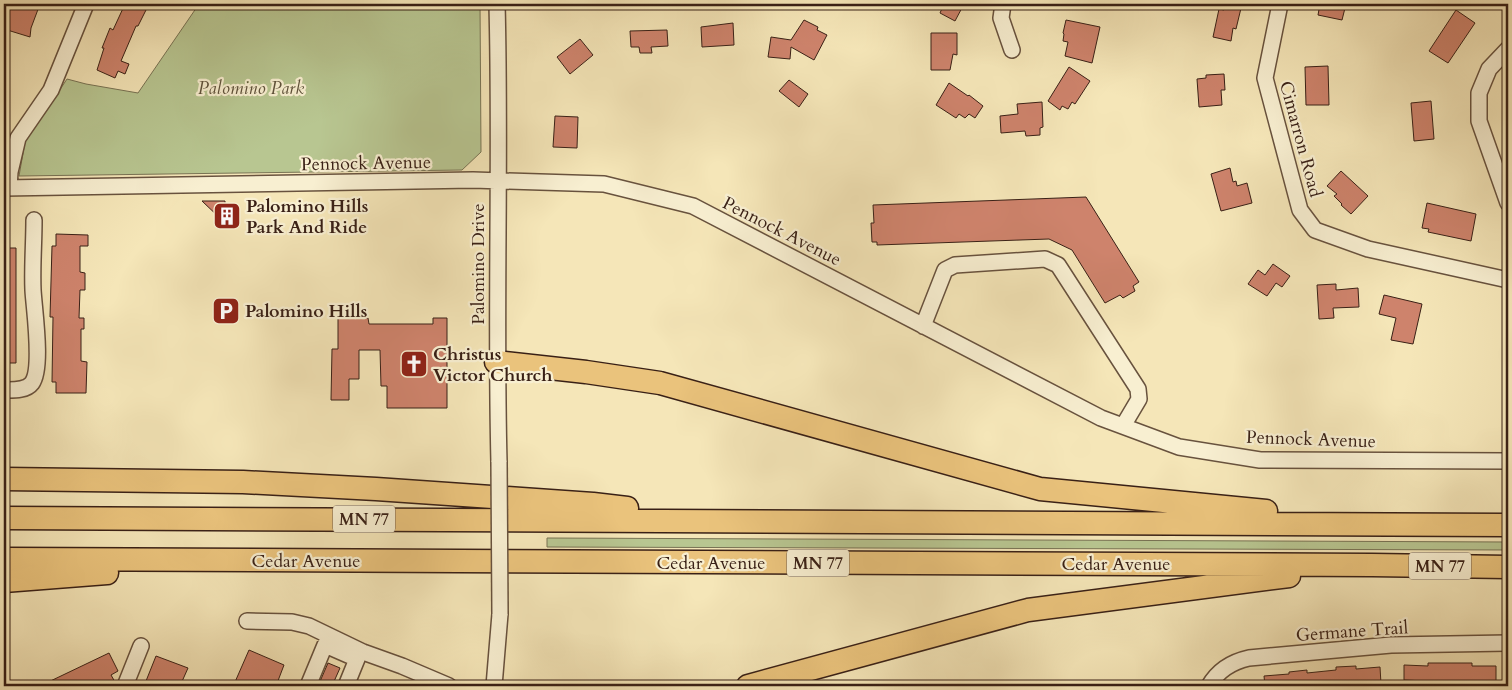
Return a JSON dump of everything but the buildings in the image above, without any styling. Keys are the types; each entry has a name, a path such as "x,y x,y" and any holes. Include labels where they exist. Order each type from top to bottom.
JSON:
{"highway":[{"path":"496,362 586,372 660,383 1040,489 1396,525"},
{"path":"4,479 243,482 376,489 593,504 725,521"},
{"name":"MN 77","path":"4,518 1508,525"},
{"name":"Cedar Avenue","path":"4,559 1508,567"},
{"path":"4,581 265,561"},
{"path":"748,686 1028,610 1372,565"}],"street":[{"path":"6,187 18,138 51,90 86,4"},
{"name":"Palomino Drive","path":"494,686 500,614 496,362 499,78 497,4"},
{"path":"1003,4 1001,18 1012,50"},
{"name":"Cimarron Road","path":"1280,4 1265,78 1300,210 1315,230 1368,249 1508,280"},
{"path":"1508,49 1489,69 1479,93 1479,121 1508,203"},
{"name":"Pennock Avenue","path":"6,187 498,180 604,184 693,206 1101,418 1180,447 1260,460 1508,460"},
{"path":"4,390 23,389 31,385 36,373 37,316 34,291 34,220"},
{"path":"923,326 945,270 955,265 1045,259 1058,265 1138,389 1139,399 1123,426"},
{"path":"247,621 292,622 309,626 363,652 449,686"},
{"name":"Germane Trail","path":"1209,686 1223,669 1249,658 1391,645 1508,644"},
{"path":"125,686 141,646"},
{"path":"308,686 325,646 357,659 346,686"}],"green space":[{"name":"Palomino Park","path":"199,4 480,4 481,152 462,170 19,176 25,142 67,79 138,93"},
{"path":"547,538 1508,542 1508,550 547,547"}],"place":[{"name":"Palomino Hills Park And Ride","path":"227,216"},
{"name":"Palomino Hills","path":"226,311"},
{"name":"Christus Victor Church","path":"414,364"}]}
